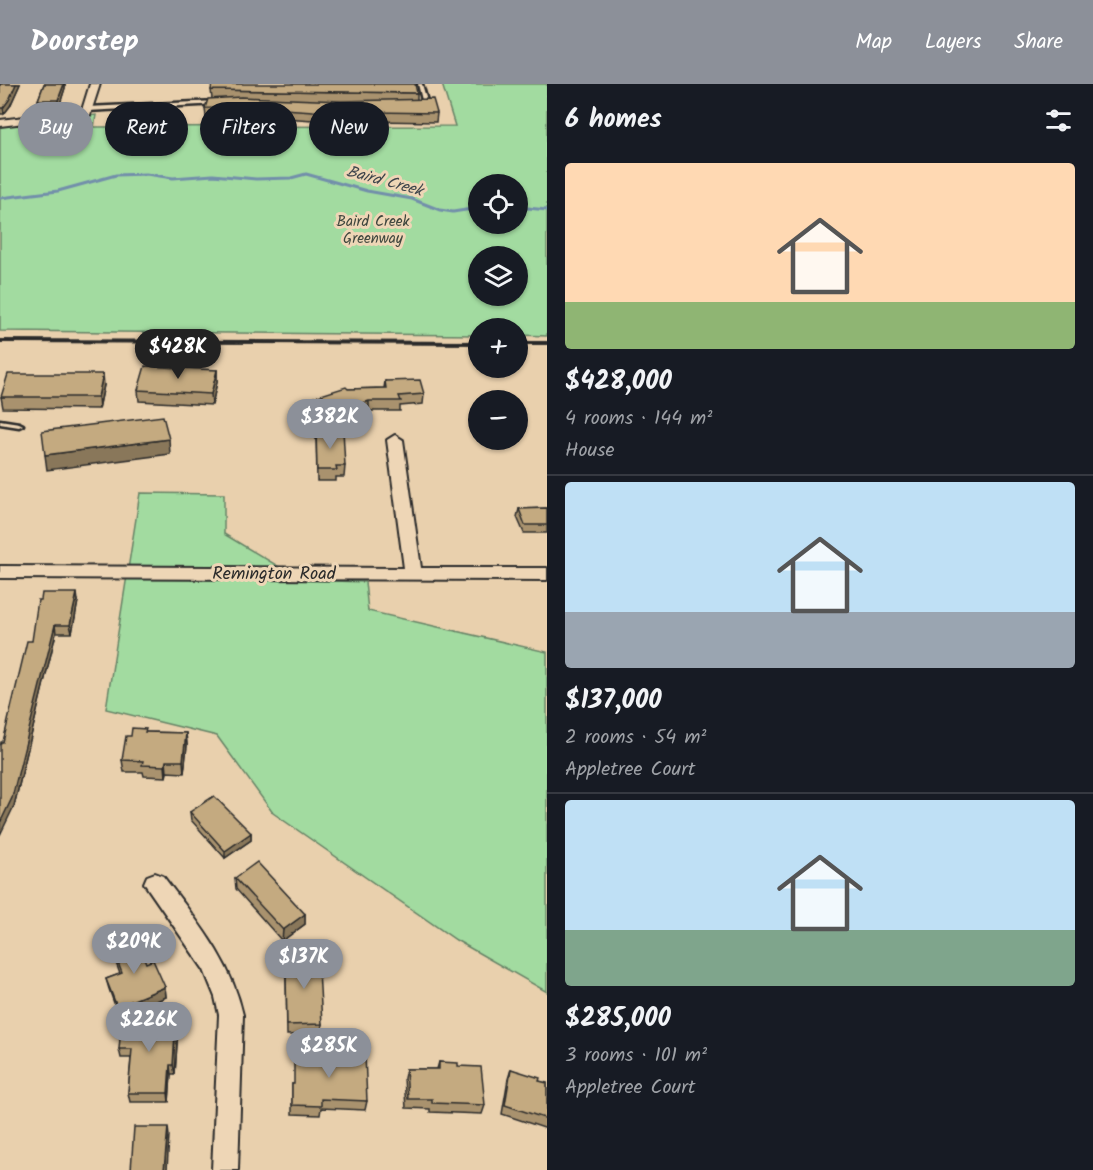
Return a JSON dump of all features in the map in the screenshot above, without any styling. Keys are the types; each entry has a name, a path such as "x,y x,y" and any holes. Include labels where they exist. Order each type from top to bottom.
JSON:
{"street":[{"path":"90,102 95,84"},
{"path":"0,123 18,121"},
{"path":"395,440 413,573"},
{"name":"Remington Road","path":"1,575 547,574"},
{"path":"155,883 220,976 229,998 231,1015 225,1170"}],"lane":[{"path":"408,106 419,105 425,101 420,84"},
{"path":"93,111 200,103"},
{"path":"0,422 19,425"}],"green space":[{"name":"Baird Creek Greenway","path":"442,84 547,84 547,336 528,335 528,318 468,318 468,335 0,331 0,126 18,124 18,156 93,156 93,115 96,115 94,127 105,127 105,156 188,156 188,127 200,127 200,156 297,156 297,126 309,126 309,156 389,156 389,126 455,126"},
{"path":"140,493 224,494 224,534 301,580 365,582 368,611 547,652 547,992 456,940 273,813 217,736 106,709"}],"building":[{"path":"0,84 16,84 3,108 0,108"},
{"path":"44,84 64,84 58,100 38,100"},
{"path":"212,84 415,84 417,93 211,90"},
{"path":"241,97 341,101 433,99 437,113 389,112 389,102 309,102 309,111 297,110 297,102 207,102 208,99"},
{"path":"145,366 217,370 211,394 138,390"},
{"path":"8,374 103,374 98,397 1,397"},
{"path":"420,380 424,394 399,396 401,401 369,401 311,420 299,408 307,406 302,401 346,387 348,389 386,388 385,381"},
{"path":"163,416 169,439 45,455 42,431"},
{"path":"316,430 343,430 345,466 336,466 337,470 317,470"},
{"path":"547,508 547,525 525,525 519,509"},
{"path":"42,593 77,593 70,625 55,625 12,798 0,823 0,745 3,742 27,641 32,641 38,600 41,600"},
{"path":"132,728 146,729 145,732 186,733 183,761 166,761 165,766 142,765 143,761 122,760 126,736 131,736"},
{"path":"214,796 251,833 225,851 190,812"},
{"path":"257,862 305,914 283,930 235,878"},
{"path":"137,940 146,963 153,960 165,987 117,1007 106,979 122,973 113,950"},
{"path":"318,952 322,1024 287,1025 286,976 291,976 290,953"},
{"path":"122,1018 176,1018 173,1065 170,1065 168,1093 128,1093 132,1049 119,1049"},
{"path":"294,1055 365,1056 367,1101 321,1099 321,1106 292,1105"},
{"path":"439,1062 481,1067 485,1105 432,1103 432,1099 408,1099 406,1069 439,1069"},
{"path":"511,1069 540,1078 539,1081 547,1083 547,1119 505,1105"},
{"path":"134,1127 168,1127 164,1170 131,1170"}],"waterway":[{"name":"Baird Creek","path":"0,198 58,191 116,175 146,174 173,178 213,175 256,179 291,178 306,174 367,191 412,199 440,210 453,212 468,210"},
{"name":"Baird Creek","path":"528,208 547,210"}],"railway":[{"path":"0,341 468,343"},
{"path":"528,343 547,343"}]}
